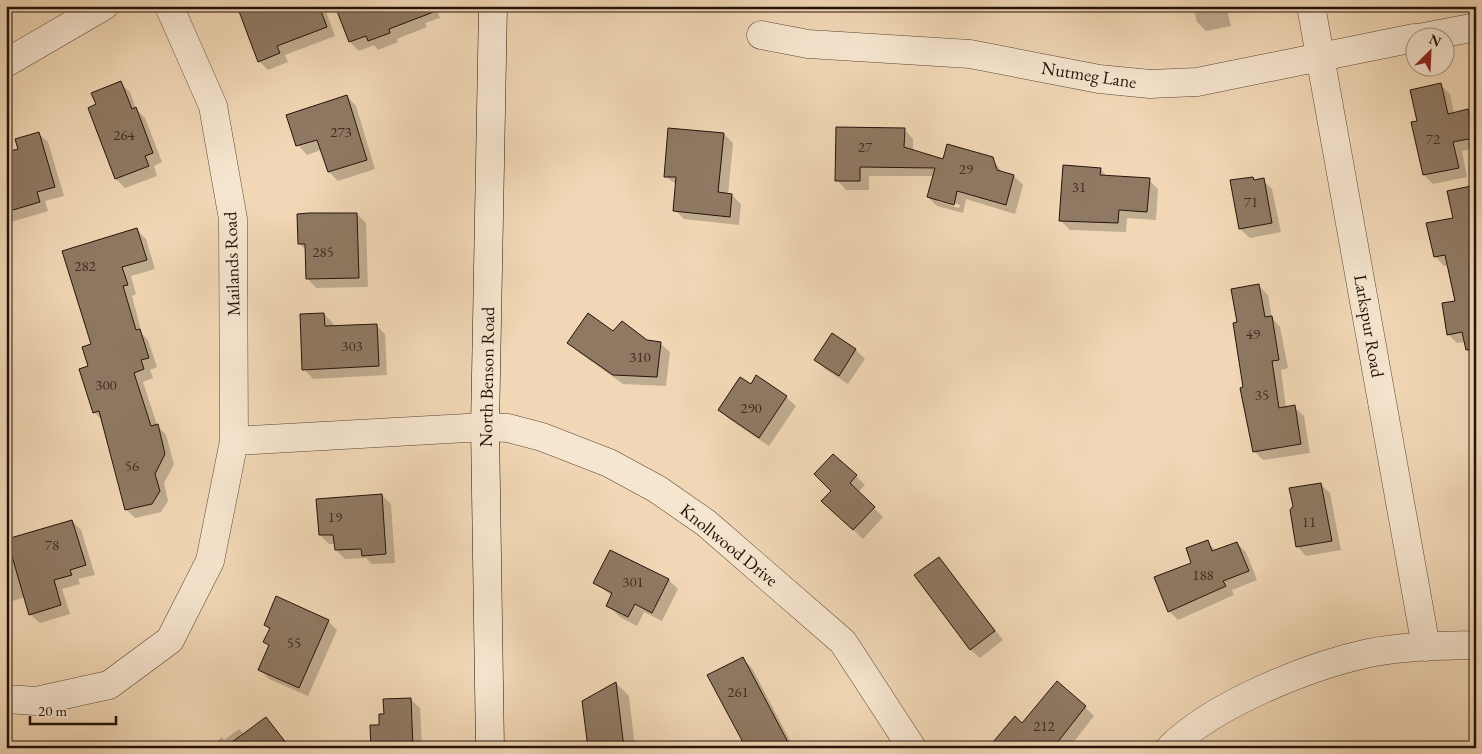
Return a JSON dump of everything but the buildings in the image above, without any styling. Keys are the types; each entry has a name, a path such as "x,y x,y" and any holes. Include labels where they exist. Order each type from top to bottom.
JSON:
{"street":[{"path":"6,63 104,6"},
{"name":"Mailands Road","path":"6,699 36,702 109,685 170,640 210,562 234,442 233,219 213,106 169,6"},
{"name":"North Benson Road","path":"490,748 485,427 494,6"},
{"name":"Larkspur Road","path":"1311,6 1426,647"},
{"path":"1454,31 1476,27"},
{"name":"Nutmeg Lane","path":"761,35 808,44 970,54 1098,79 1150,84 1197,82 1404,40"},
{"path":"234,442 485,427"},
{"name":"Knollwood Drive","path":"485,427 508,428 542,437 609,463 657,489 706,523 843,642 912,748"},
{"path":"1170,748 1179,739 1225,709 1274,684 1370,653 1426,647 1476,645"}]}
